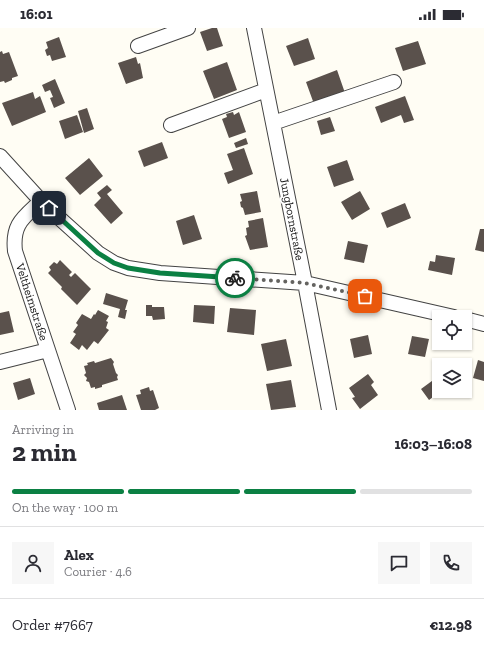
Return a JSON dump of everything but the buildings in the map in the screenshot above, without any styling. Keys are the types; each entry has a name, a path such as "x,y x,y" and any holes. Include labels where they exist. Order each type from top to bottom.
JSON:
{"street":[{"path":"138,46 188,28"},
{"name":"Jungbornstraße","path":"254,28 329,410"},
{"path":"273,123 394,82"},
{"path":"172,125 266,90"},
{"path":"0,156 41,201 98,253 114,263 128,268 160,273 305,283 432,312"},
{"name":"Veltheimstraße","path":"41,201 19,223 14,239 15,251 68,410"},
{"path":"472,321 484,324"},
{"path":"0,362 48,350"}],"way so far":[{"path":"235,278 305,283 365,296"}],"route":[{"path":"49,208 98,253 114,263 128,268 160,273 235,278"}]}
